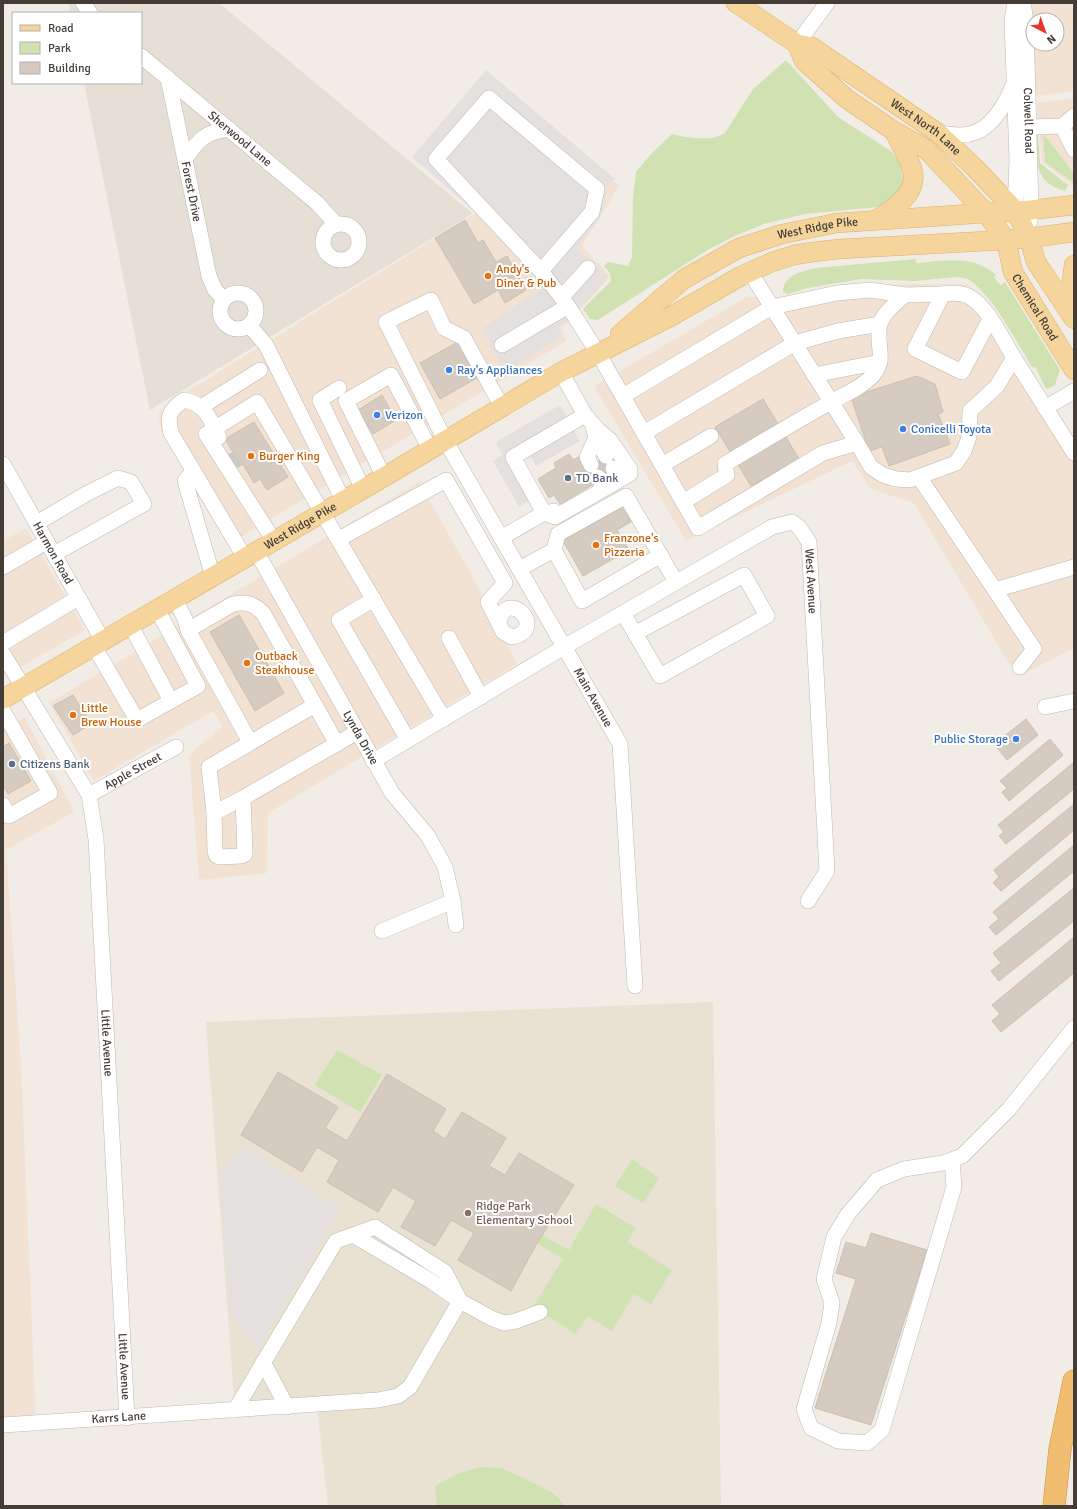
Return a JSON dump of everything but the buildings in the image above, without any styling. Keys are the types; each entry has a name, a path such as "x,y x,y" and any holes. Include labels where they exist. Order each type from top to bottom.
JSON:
{"highway":[{"path":"1054,1506 1060,1449 1070,1426 1074,1381"}],"main road":[{"name":"West North Lane","path":"736,3 798,44 812,47 938,133 1023,210 1029,238"},
{"name":"West North Lane","path":"798,44 804,61 847,99 894,131 926,149 986,213 1006,240"},
{"path":"874,221 895,208 903,200 908,194 912,181 912,168 894,131"},
{"name":"West Ridge Pike","path":"598,352 684,279 739,248 782,234 836,223 986,213 1074,205"},
{"path":"1006,240 1023,210"},
{"name":"West Ridge Pike","path":"3,699 561,372 670,317 750,272 794,255 839,249 1006,240 1074,232"},
{"name":"Chemical Road","path":"1029,238 1036,262 1071,314"},
{"name":"Chemical Road","path":"1006,240 1013,272 1074,370"},
{"path":"1071,314 1074,265"}],"street":[{"path":"83,3 89,12"},
{"path":"798,44 827,3"},
{"name":"Colwell Road","path":"1016,3 1012,20 1013,85 1017,160 1023,210"},
{"name":"Colwell Road","path":"1023,3 1026,21 1029,127 1023,210"},
{"name":"Sherwood Lane","path":"142,57 317,203 336,224"},
{"name":"Forest Drive","path":"168,78 209,276 215,290 224,299"},
{"path":"938,133 961,136 974,133 982,129 1001,111 1013,85"},
{"path":"541,271 592,212 597,189 489,98 436,160 541,271 565,301 598,352 698,528 823,453 857,443"},
{"path":"1029,127 1062,126 1074,116"},
{"path":"1062,126 1074,150"},
{"path":"185,159 198,141 206,135 215,131 229,129"},
{"path":"502,345 565,301 588,268"},
{"path":"750,272 871,467 883,475 896,479 910,480 956,463 964,451 969,436 970,411 997,386 1014,358"},
{"path":"623,396 772,307 837,293 870,290 905,295 955,293 966,296 977,302 985,310 1074,453"},
{"path":"235,293 250,298 254,302 255,315 249,325 236,329 225,324 221,317 220,311 224,299 235,293"},
{"path":"943,294 915,349 962,372 990,319"},
{"path":"684,502 727,475 726,464 866,382 875,373 880,362 881,349 878,337 880,324 886,313 905,295"},
{"path":"438,444 386,322 431,300 444,328 464,338 502,407"},
{"path":"644,433 795,343 838,331 880,324"},
{"path":"249,325 266,345 343,500"},
{"path":"814,375 880,362"},
{"path":"229,454 201,407 260,370"},
{"path":"561,372 593,427 606,469"},
{"path":"384,477 346,401 391,375 438,444"},
{"path":"339,388 320,400 363,489"},
{"path":"1045,408 1074,391"},
{"name":"Lynda Drive","path":"201,407 184,400 172,410 168,421 171,433 193,470 251,554 357,732 392,794 428,836 445,868 453,901 456,925"},
{"path":"274,541 206,434 257,402 444,719"},
{"path":"593,427 610,440 630,469 630,474 555,517 550,512 550,509 515,455 593,427"},
{"path":"593,427 587,457 606,469"},
{"path":"662,465 711,436"},
{"name":"Main Avenue","path":"438,444 484,508 620,744 635,986"},
{"name":"Harmon Road","path":"3,464 78,598 137,720 171,702"},
{"path":"236,468 241,477 241,490"},
{"path":"501,538 550,512 606,469"},
{"path":"193,470 185,482 213,577"},
{"path":"920,477 1034,649 1020,667"},
{"path":"6,562 50,548 144,504 131,482 118,478 86,494 37,523"},
{"path":"339,539 446,480 505,584 488,602 503,632 512,637 522,633 526,628 527,623 524,613 514,608 503,612 500,616 499,622"},
{"path":"661,556 582,601 554,550 558,534 626,496 661,556 676,582"},
{"path":"467,518 484,508"},
{"name":"West Avenue","path":"373,761 564,647 772,527 792,522 800,527 809,542 827,871 808,902"},
{"path":"519,569 554,550"},
{"path":"995,590 1074,567"},
{"path":"623,613 660,676 768,616 744,574 636,633"},
{"path":"3,643 78,598"},
{"path":"175,599 185,619 188,630 250,742"},
{"path":"374,599 339,620 408,740"},
{"path":"188,630 233,604 241,602 250,603 257,607 263,613 337,744"},
{"path":"130,624 171,702 198,686 157,609"},
{"path":"527,623 545,613"},
{"path":"449,638 481,697"},
{"name":"Little Avenue","path":"3,654 89,795 96,839 127,1418"},
{"path":"1045,707 1074,701"},
{"path":"243,798 245,854 241,856 216,856 214,813 209,767 314,705"},
{"path":"3,710 50,793 9,816 3,805"},
{"path":"214,813 243,798 357,732"},
{"name":"Apple Street","path":"89,795 176,747"},
{"path":"382,931 453,901"},
{"path":"952,1160 954,1187 882,1430 867,1443 838,1441 811,1428 804,1409 829,1323 832,1303 824,1279 834,1237 848,1214 877,1180 904,1169 943,1163 962,1156 1009,1109 1074,1028"},
{"path":"235,1410 336,1241 353,1235 431,1280 460,1302 490,1318 504,1323 516,1321 540,1312"},
{"name":"Karrs Lane","path":"3,1425 287,1407 378,1400 398,1396 410,1387 460,1302"},
{"path":"263,1362 287,1407"}],"shaded area":[{"path":"68,3 219,3 472,213 150,410 84,84 142,84 142,12 70,12"},
{"path":"1023,3 1074,3 1074,91 1028,97 1026,52 1065,52 1065,12 1025,12 1025,41"},
{"path":"486,70 615,179 607,187 601,217 576,248 608,277 586,302 558,328 561,336 504,373 483,328 545,287 474,211 412,157"},
{"path":"489,78 619,186 582,246 610,276 598,291 562,328 566,341 228,545 160,429 159,413 180,396 479,211"},
{"path":"1074,98 1073,186 1042,162 1037,103"},
{"path":"854,284 967,284 988,302 1039,387 1074,438 1074,648 1022,675 1008,662 914,503 870,489 852,461 686,541 594,386 747,297 783,297"},
{"path":"560,405 580,441 536,466 530,455 519,461 538,495 519,507 493,461 502,455 496,442"},
{"path":"419,482 475,581 517,664 268,813 267,873 199,880 189,755 223,726 213,711 94,781 49,703"},
{"path":"26,528 85,630 17,669 8,670 3,678 3,541"},
{"path":"25,717 74,812 6,850 21,1065 36,1423 3,1425 3,730"},
{"name":"Ridge Park Elementary School","path":"713,1002 721,1506 328,1506 317,1405 235,1410 206,1022"},
{"path":"241,1146 341,1208 259,1347 231,1316 220,1178"}],"green space":[{"path":"786,60 838,117 891,151 901,167 903,175 902,183 894,197 887,203 878,207 805,214 764,224 709,249 598,320 590,319 583,309 611,281 610,273 604,266 608,262 628,266 632,257 633,197 636,172 652,153 672,134 692,138 713,138 725,133 753,89"},
{"path":"1035,135 1038,135 1040,163 1068,185 1065,191 1048,183 1042,177 1037,162"},
{"path":"1043,136 1047,138 1074,174 1074,183 1045,162"},
{"path":"916,259 916,263 948,260 968,261 987,268 996,275 994,277 1000,285 1005,282 1060,370 1055,385 1047,389 1045,387 1036,368 1032,367 995,307 977,287 967,279 958,277 915,281 861,279 808,288 788,294 783,292 786,282 790,278 800,272 811,269"},
{"path":"337,1050 382,1075 360,1112 315,1085"},
{"path":"632,1159 659,1178 643,1203 615,1186"},
{"path":"596,1204 636,1228 627,1242 672,1270 651,1304 634,1294 612,1331 588,1316 576,1334 533,1307 563,1259 537,1243 542,1235 569,1250"},
{"path":"482,1467 501,1468 530,1481 553,1493 566,1506 437,1506 435,1486 457,1474"}],"tunnel":[{"path":"229,455 236,468"},
{"path":"599,461 605,473"}],"place":[{"name":"Andy's Diner & Pub","path":"488,276"},
{"name":"Ray's Appliances","path":"449,370"},
{"name":"Verizon","path":"377,415"},
{"name":"Conicelli Toyota","path":"903,429"},
{"name":"Burger King","path":"251,456"},
{"name":"TD Bank","path":"568,478"},
{"name":"Franzone's Pizzeria","path":"596,545"},
{"name":"Outback Steakhouse","path":"247,663"},
{"name":"Little Brew House","path":"73,715"},
{"name":"Public Storage","path":"1016,739"},
{"name":"Citizens Bank","path":"12,764"},
{"name":"Ridge Park Elementary School","path":"468,1213"}]}
